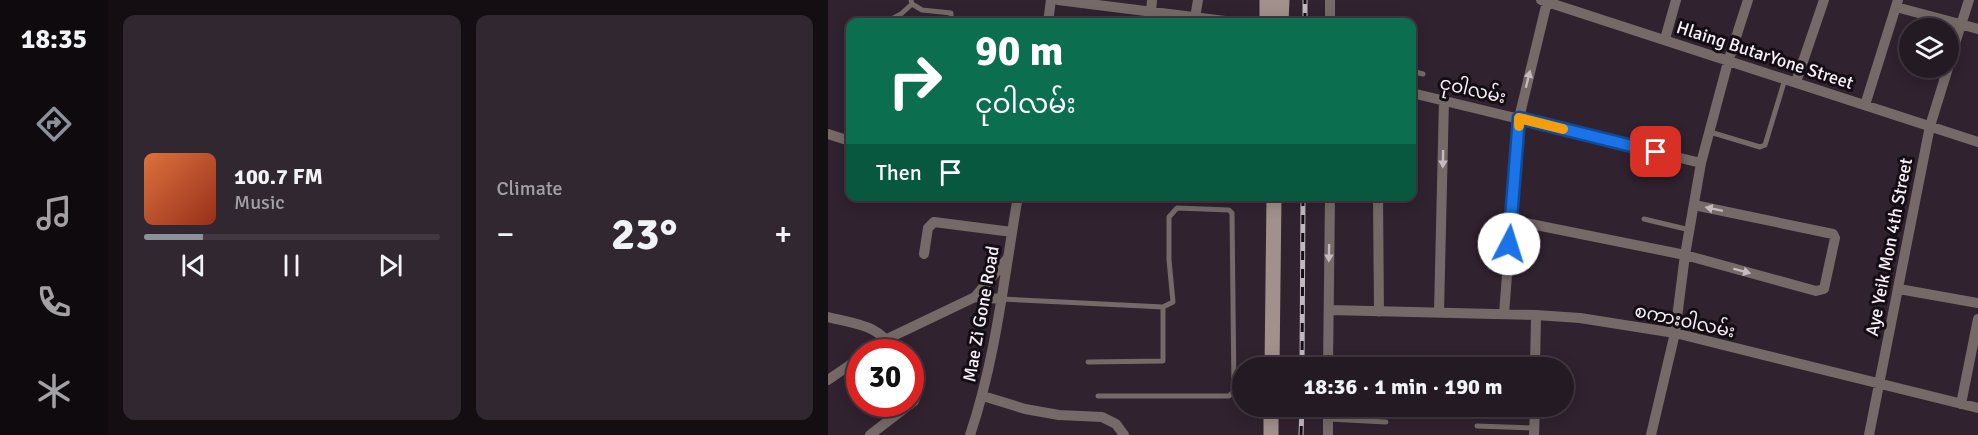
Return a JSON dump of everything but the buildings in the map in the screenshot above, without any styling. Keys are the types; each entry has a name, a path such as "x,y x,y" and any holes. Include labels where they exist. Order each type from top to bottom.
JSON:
{"main road":[{"path":"1267,0 1267,18"},
{"path":"1281,18 1282,0"},
{"path":"1272,357 1274,201"},
{"path":"1271,417 1271,435"}],"street":[{"path":"1048,18 1051,0"},
{"path":"1058,0 1102,3 1195,18 1197,0"},
{"path":"1151,12 1152,0"},
{"path":"1330,0 1330,18"},
{"path":"1665,39 1676,0"},
{"path":"1651,435 1674,333 1701,163 1728,62 1748,0"},
{"path":"1796,82 1824,0"},
{"name":"Aye Yeik Mon 4th Street","path":"1959,30 1969,0"},
{"path":"1504,314 1519,118 1544,1"},
{"name":"Hlaing ButarYone Street","path":"1544,1 1978,142"},
{"path":"1865,105 1897,4 1978,29"},
{"name":"Aye Yeik Mon 4th Street","path":"1869,435 1899,289 1914,200 1930,126 1944,78"},
{"name":"ငုဝါလမ်း","path":"1416,94 1701,163"},
{"path":"1439,312 1444,100"},
{"path":"828,134 846,140"},
{"name":"Mae Zi Gone Road","path":"969,435 983,396 1002,299 1017,201"},
{"path":"1328,357 1330,201"},
{"path":"1378,201 1379,312"},
{"path":"1511,220 1685,255 1815,291 1824,289 1835,238 1833,234 1694,205"},
{"path":"924,254 928,228 934,222 1012,232"},
{"path":"828,317 876,330 887,339 975,297 1007,259"},
{"path":"1899,289 1978,303"},
{"path":"975,297 1002,299"},
{"name":"စကား၀ါလမ်း","path":"1329,310 1580,318 1674,333 1978,408"},
{"path":"1535,357 1536,315"},
{"path":"1961,404 1978,319"},
{"path":"828,380 846,368"},
{"path":"983,396 1024,409 1059,415 1102,417 1116,423 1124,435"},
{"path":"870,435 893,417"},
{"path":"1328,418 1328,435"}],"lane":[{"path":"894,18 901,14 911,2 922,10 951,13 951,18"},
{"path":"1416,72 1424,74"},
{"path":"1710,132 1760,147 1765,146 1785,79"},
{"path":"1002,299 1163,307 1173,302 1169,260 1169,218 1177,208 1229,210 1232,213 1234,392 1229,396 1098,396"},
{"path":"1644,219 1689,230"},
{"path":"1088,362 1163,361 1163,307"},
{"path":"1328,418 1386,422"},
{"path":"1477,426 1534,431"}],"railway":[{"path":"1305,0 1305,18"},
{"path":"1302,357 1303,201"},
{"path":"1301,435 1302,417"}],"slow traffic":[{"path":"1519,126 1519,118 1563,129"}],"route":[{"path":"1509,244 1519,118 1656,152"}]}
